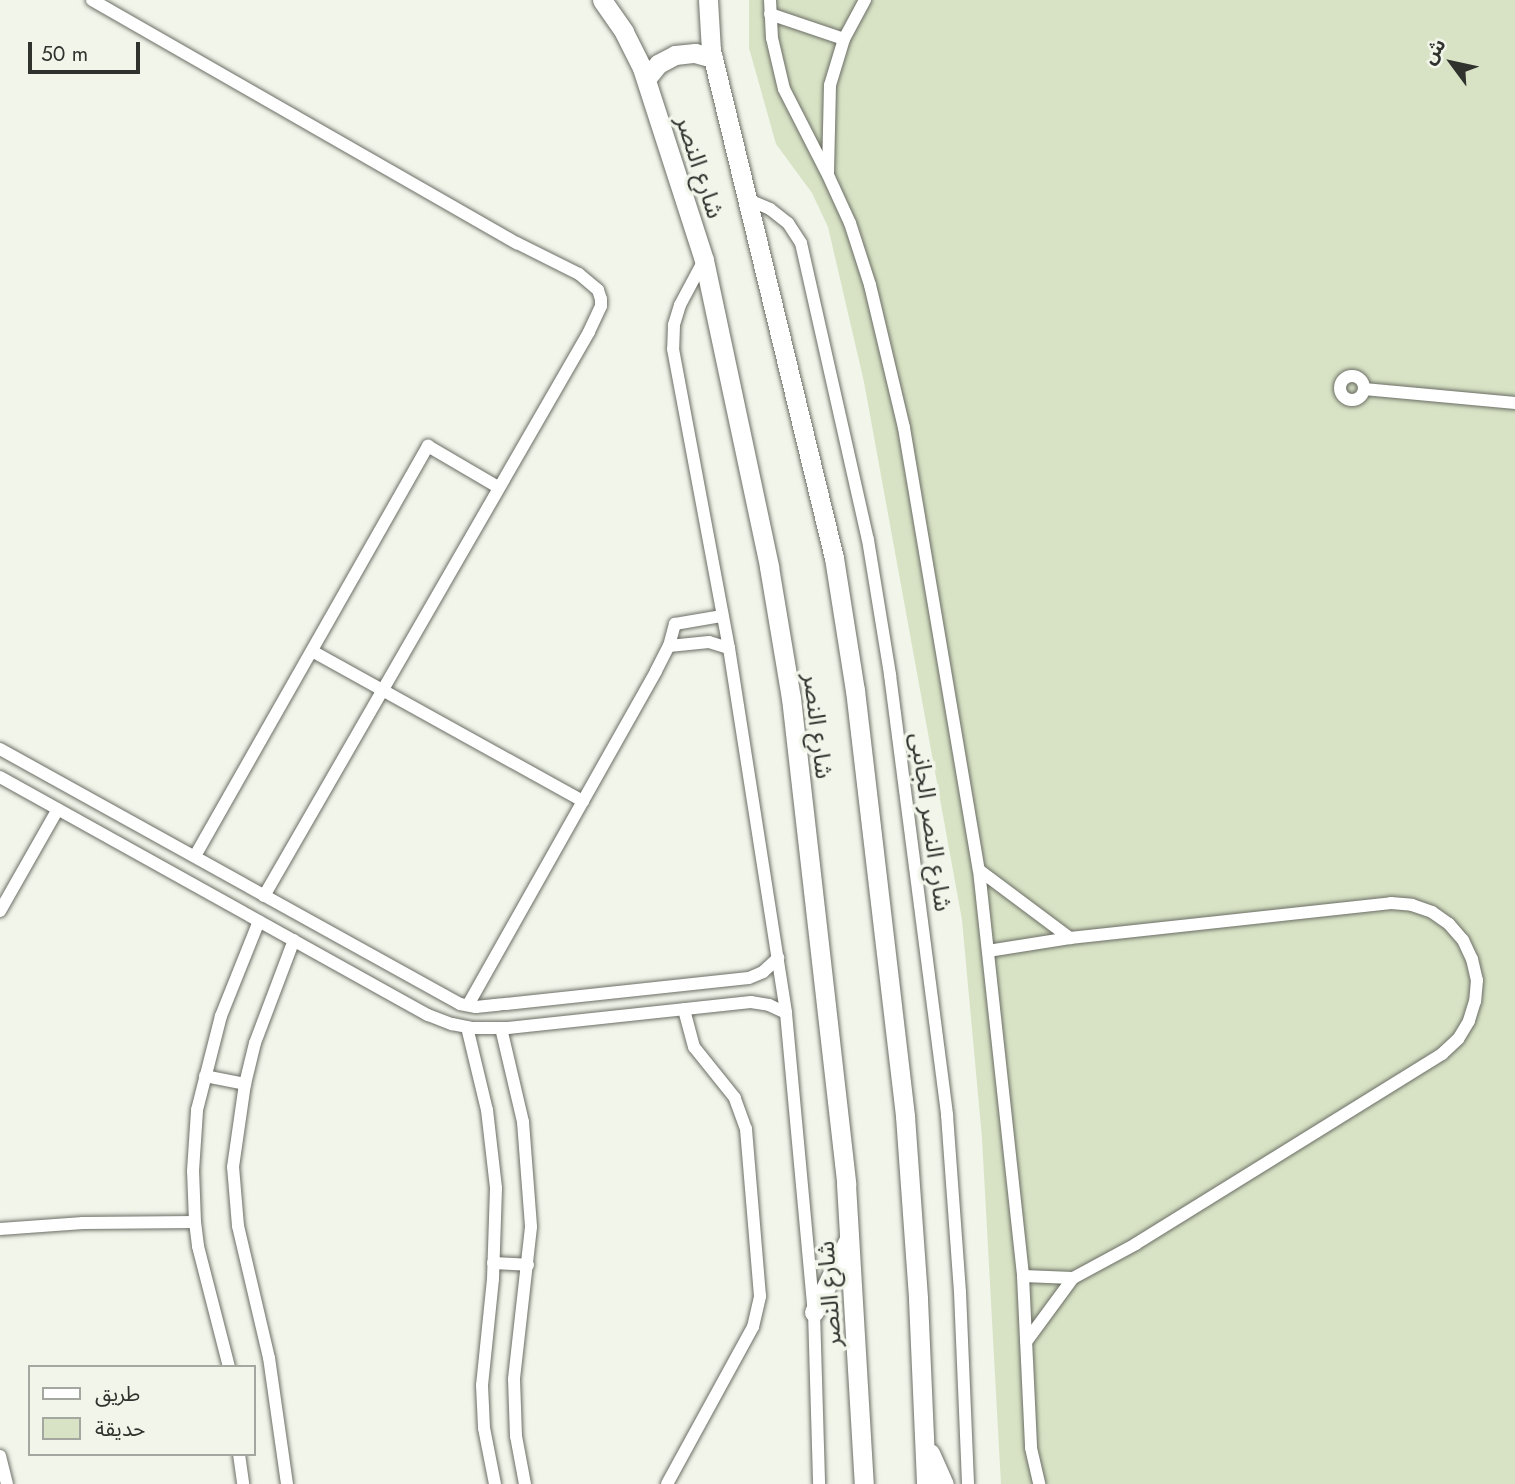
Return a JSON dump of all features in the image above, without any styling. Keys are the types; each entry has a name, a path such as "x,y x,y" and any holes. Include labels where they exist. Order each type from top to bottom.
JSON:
{"main road":[{"name":"شارع النصر","path":"602,0 624,32 646,79 704,260 743,436 791,698 850,1238 864,1484"},
{"name":"شارع النصر","path":"708,0 713,58 834,558 855,690 905,1116 926,1484"},
{"path":"646,79 658,64 675,55 695,53 713,58"},
{"path":"814,1312 850,1238"},
{"path":"925,1443 944,1484"}],"street":[{"path":"92,0 517,243 579,274 598,290 601,306 589,332 380,690 264,896"},
{"path":"828,175 830,85 844,39 864,0"},
{"path":"844,39 770,7 772,38 784,89 850,223 870,285 904,428 979,870 1023,1276 1031,1448 1039,1484"},
{"name":"شارع النصر الجانبى","path":"748,200 770,209 788,223 802,243 868,540 890,675 947,1115 960,1292 968,1484"},
{"path":"704,260 680,305 674,326 673,349 729,648 786,1013 814,1312 819,1484"},
{"path":"1364,389 1515,403"},
{"path":"195,856 428,446 498,486"},
{"path":"468,1005 669,646 670,633 680,621 722,616"},
{"path":"669,646 709,642 729,648"},
{"path":"312,651 583,802"},
{"path":"0,749 444,997 468,1005 750,978 763,972 778,958"},
{"path":"0,777 428,1015 467,1027 500,1028 751,1002 786,1013"},
{"path":"0,911 58,809"},
{"path":"112,839 124,817"},
{"path":"979,870 1070,938"},
{"path":"988,951 1070,938 1391,903 1412,905 1441,918 1463,940 1472,959 1477,980 1469,1021 1458,1039 1442,1054 1136,1244 1073,1278 1026,1342"},
{"path":"228,1365 198,1246 195,1222 193,1171 197,1110 221,1016 259,921"},
{"path":"286,1484 271,1368 238,1226 233,1167 245,1084 255,1042 294,940"},
{"path":"698,984 701,1007"},
{"path":"667,1484 753,1327 760,1296 746,1129 735,1098 694,1047 684,1009"},
{"path":"467,1027 494,1149 496,1188 493,1263 482,1385 485,1441 495,1484"},
{"path":"500,1028 523,1122 531,1227 514,1379 516,1436 525,1484"},
{"path":"205,1076 245,1084"},
{"path":"0,1228 83,1223 195,1222"},
{"path":"493,1263 528,1265"},
{"path":"1023,1276 1073,1278"},
{"path":"0,1456 7,1484"},
{"path":"239,1456 243,1484"},
{"path":"810,1484 818,1456"}],"green space":[{"path":"749,0 1515,0 1515,1484 1001,1484 982,1138 962,920 864,382 828,227 812,193 776,144 749,48"}]}
